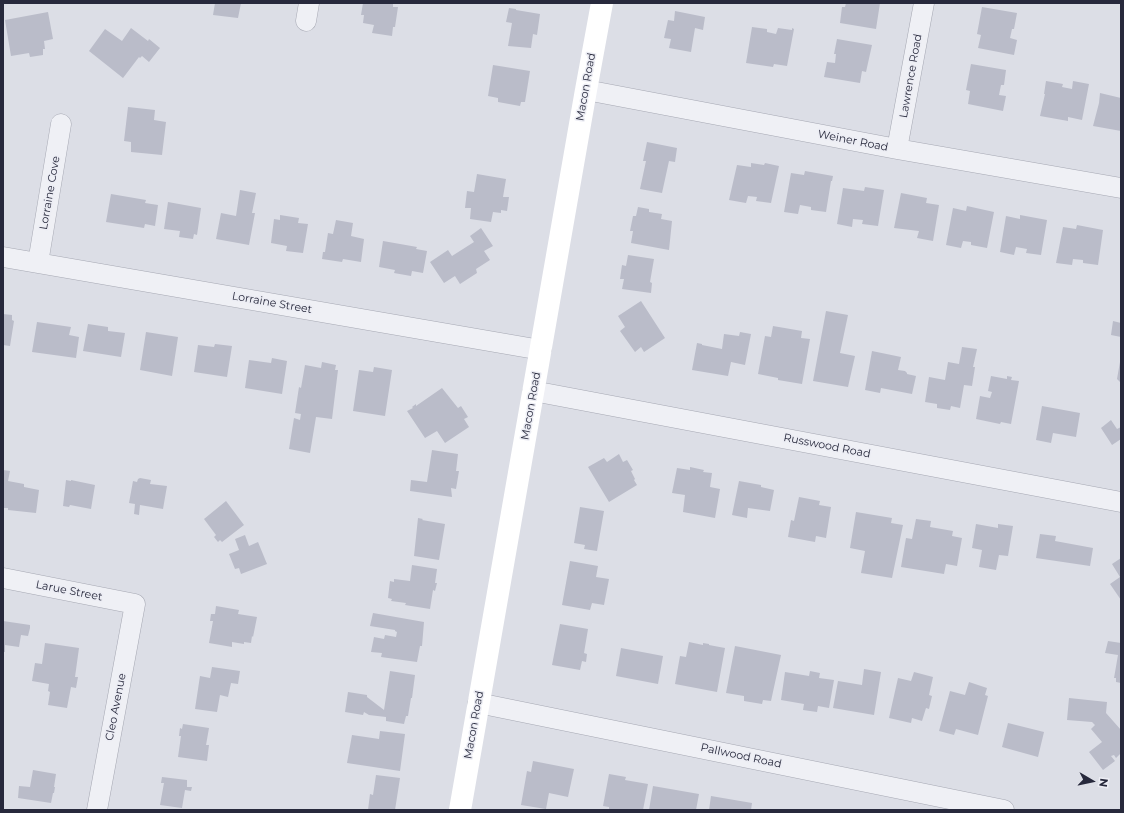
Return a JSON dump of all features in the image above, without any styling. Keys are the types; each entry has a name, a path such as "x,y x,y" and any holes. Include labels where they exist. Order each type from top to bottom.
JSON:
{"main road":[{"name":"Macon Road","path":"460,810 602,3"}],"street":[{"name":"Lawrence Road","path":"897,149 924,3"},
{"name":"Weiner Road","path":"586,90 897,149 1121,188"},
{"name":"Lorraine Cove","path":"38,263 61,124"},
{"name":"Lorraine Street","path":"3,257 541,350"},
{"name":"Russwood Road","path":"533,391 1121,502"},
{"name":"Larue Street","path":"3,578 135,604"},
{"name":"Cleo Avenue","path":"97,810 135,604"},
{"name":"Pallwood Road","path":"478,703 1004,810"}],"building":[{"path":"215,3 241,3 238,18 213,15"},
{"path":"363,3 393,3 393,7 398,7 392,36 372,33 374,25 363,23 364,15 361,15"},
{"path":"846,3 880,3 876,29 840,23 842,7 845,7"},
{"path":"982,7 1017,13 1014,29 1012,29 1010,38 1017,40 1014,55 978,48 981,35 977,34"},
{"path":"509,8 540,14 537,35 533,34 531,48 508,46 512,23 506,22"},
{"path":"675,11 705,17 703,30 695,28 691,52 669,48 671,39 664,38 668,20 674,21"},
{"path":"48,12 53,39 44,41 45,49 43,49 43,55 30,57 29,53 11,56 5,20"},
{"path":"752,27 767,29 767,32 776,34 778,28 794,29 787,66 774,64 773,67 746,63"},
{"path":"131,28 160,48 149,62 142,56 140,58 139,57 123,78 89,51 105,29 122,41"},
{"path":"837,39 872,45 866,72 862,71 860,83 824,77 827,62 835,63 836,54 834,54"},
{"path":"971,64 1006,70 1004,85 1001,85 999,95 1006,96 1003,111 968,104 970,91 966,90"},
{"path":"493,65 530,71 525,102 521,102 520,106 498,102 498,98 488,96"},
{"path":"1046,81 1063,84 1062,87 1072,89 1073,81 1089,84 1082,120 1068,117 1068,121 1040,116 1045,94"},
{"path":"1100,93 1121,98 1121,131 1093,126"},
{"path":"128,107 155,110 154,120 166,122 162,155 131,152 131,142 124,141"},
{"path":"647,142 677,148 675,162 669,161 662,193 640,189 646,161 643,161"},
{"path":"751,163 764,165 765,163 779,166 771,203 756,201 757,197 748,196 746,203 729,200 737,165 751,167"},
{"path":"805,171 833,176 826,212 811,210 811,207 800,205 798,214 784,212 791,173 804,175"},
{"path":"477,174 506,179 503,197 509,197 507,211 501,210 501,213 493,212 491,222 470,219 471,208 465,208 467,191 474,192"},
{"path":"865,187 884,190 878,226 862,224 863,220 853,219 852,227 837,224 843,188 864,191"},
{"path":"240,190 256,193 252,213 255,213 249,245 216,239 221,213 236,216"},
{"path":"901,193 927,198 926,203 939,205 933,241 917,238 919,231 894,228"},
{"path":"111,194 146,200 145,203 158,205 155,226 145,224 144,228 106,222"},
{"path":"168,202 201,208 197,235 194,234 193,239 179,237 180,231 164,229"},
{"path":"967,206 994,212 987,248 971,245 971,242 963,241 961,248 946,245 953,208 966,211"},
{"path":"638,207 649,209 649,212 662,214 661,219 672,221 669,250 631,243 633,231 630,231 633,216 636,216"},
{"path":"280,215 299,218 298,223 308,224 303,253 286,251 287,246 271,243 274,219 280,220"},
{"path":"1020,215 1047,220 1041,255 1026,253 1027,249 1016,247 1014,255 1000,252 1006,216 1020,219"},
{"path":"336,220 353,223 351,236 364,239 361,262 343,259 342,262 322,259 323,252 325,252 328,233 333,234"},
{"path":"1077,225 1103,230 1098,265 1083,263 1083,260 1073,259 1072,265 1056,263 1063,227 1076,229"},
{"path":"481,228 493,246 484,251 490,260 476,269 477,273 460,284 455,276 444,283 430,262 448,250 452,256 474,242 470,236"},
{"path":"383,241 417,247 416,249 427,251 423,273 412,271 411,276 394,273 395,270 379,267"},
{"path":"628,255 654,259 650,282 652,283 651,293 622,289 624,279 620,279 622,265 626,266"},
{"path":"641,301 665,338 644,352 641,347 635,352 620,331 625,327 618,316"},
{"path":"826,311 848,315 840,353 855,356 848,387 813,381"},
{"path":"3,314 12,315 12,320 14,321 10,346 3,345"},
{"path":"1113,321 1121,323 1121,337 1111,335"},
{"path":"37,322 71,327 69,335 79,337 76,358 32,352"},
{"path":"88,324 108,327 108,331 125,333 121,357 83,351"},
{"path":"773,326 802,331 801,338 810,339 802,384 778,380 778,378 758,374 765,336 771,337"},
{"path":"146,332 178,337 172,376 140,370"},
{"path":"740,332 751,334 745,365 731,362 728,376 692,370 697,343 722,349 724,334 739,336"},
{"path":"215,344 232,346 227,377 194,372 198,345 214,347"},
{"path":"962,347 977,349 973,367 975,367 972,386 964,385 960,408 951,406 950,410 937,408 937,404 925,402 929,377 945,380 948,362 959,364"},
{"path":"872,351 901,357 898,370 905,371 907,374 916,376 912,394 881,388 880,393 865,390"},
{"path":"272,358 287,361 282,394 245,388 249,360 271,363"},
{"path":"322,362 336,365 335,370 338,370 332,419 316,417 310,453 289,449 294,418 300,420 301,414 295,413 299,387 301,388 305,365 321,368"},
{"path":"1121,362 1121,383 1117,379"},
{"path":"374,367 392,370 385,416 353,411 359,370 373,372"},
{"path":"991,376 1007,379 1007,376 1012,377 1011,380 1019,381 1011,424 1001,422 1000,424 976,419 980,396 990,398 992,392 988,391"},
{"path":"442,388 458,408 461,406 468,417 464,419 469,427 445,443 437,431 425,438 407,411"},
{"path":"1042,406 1080,413 1076,437 1053,433 1051,443 1036,440"},
{"path":"1111,420 1117,429 1121,427 1121,439 1112,445 1101,428"},
{"path":"432,450 458,454 456,471 459,471 456,489 451,488 452,497 410,491 411,480 427,482"},
{"path":"619,454 623,462 627,460 633,470 631,471 637,485 609,502 588,467 604,458 607,462"},
{"path":"690,467 704,470 703,472 712,473 710,487 720,489 715,518 683,512 685,495 672,493 677,468 690,470"},
{"path":"3,470 10,471 8,481 24,484 24,487 39,490 36,513 8,510 8,508 3,508"},
{"path":"140,478 151,480 150,484 167,486 163,509 140,505 139,515 134,514 135,504 129,503 133,481 137,482"},
{"path":"66,480 95,485 91,509 70,505 69,507 63,506"},
{"path":"739,481 761,485 761,487 774,490 770,511 748,508 747,518 732,515"},
{"path":"799,497 820,501 819,505 831,507 826,538 816,536 815,542 788,537 791,520 794,521"},
{"path":"226,501 244,525 222,542 220,540 218,542 214,537 216,535 204,519"},
{"path":"580,507 604,511 597,551 584,549 585,545 574,543"},
{"path":"856,512 892,518 891,523 903,525 892,578 861,573 865,551 850,548"},
{"path":"418,518 445,524 439,560 414,556"},
{"path":"916,519 931,521 930,527 953,531 952,536 962,538 957,566 946,564 944,574 901,567 906,538 912,539"},
{"path":"976,524 998,528 998,524 1013,526 1008,556 999,555 996,570 979,567 982,550 972,548"},
{"path":"1040,534 1056,536 1055,541 1093,548 1090,566 1036,558"},
{"path":"245,535 249,546 258,542 267,564 241,574 239,568 235,569 229,554 239,550 235,539"},
{"path":"1121,558 1121,600 1110,584 1120,577 1112,564"},
{"path":"570,561 598,566 596,577 609,579 604,605 592,603 590,610 562,605"},
{"path":"412,565 437,569 435,583 437,583 435,591 433,590 430,609 405,605 406,603 391,601 392,599 388,598 390,581 394,582 394,579 410,581"},
{"path":"216,606 239,610 238,614 257,617 251,643 244,642 244,644 232,642 232,647 209,643 213,621 210,621 211,614 215,614"},
{"path":"373,613 424,622 422,646 420,646 417,662 381,657 382,653 371,652 374,637 384,639 385,635 396,637 397,632 395,630 370,626"},
{"path":"3,621 30,625 28,636 21,635 19,647 5,645 5,652 3,652"},
{"path":"560,624 588,629 584,653 587,654 586,662 582,661 580,670 552,665"},
{"path":"1108,641 1121,643 1121,683 1116,682 1116,678 1114,678 1118,655 1105,653"},
{"path":"689,642 703,645 703,643 709,644 725,648 717,692 675,684 680,656 686,657"},
{"path":"45,643 79,648 75,677 78,677 76,688 71,687 67,708 48,705 50,692 48,691 49,684 32,681 35,663 42,664"},
{"path":"735,646 781,655 771,701 763,700 762,704 744,701 744,696 726,693"},
{"path":"621,648 663,656 658,684 616,676"},
{"path":"212,667 240,671 238,684 231,683 228,697 220,695 217,712 195,709 200,676 210,678"},
{"path":"864,669 881,672 874,715 833,708 838,681 862,685"},
{"path":"390,671 415,675 408,716 406,716 404,724 386,721 386,717 369,715 364,712 363,715 345,712 348,692 367,695 367,697 384,710"},
{"path":"810,671 820,673 819,678 834,680 829,708 818,706 817,712 803,710 804,704 781,700 785,672 809,676"},
{"path":"914,672 933,677 929,695 932,696 929,709 926,708 922,721 912,718 911,723 889,718 898,678 911,681"},
{"path":"969,682 987,688 985,695 988,696 978,735 956,729 954,735 939,731 950,691 965,695"},
{"path":"1069,698 1107,702 1106,713 1121,730 1121,753 1116,758 1114,755 1111,756 1115,761 1103,770 1089,752 1102,742 1091,729 1095,725 1092,722 1067,720"},
{"path":"1008,723 1044,732 1038,757 1002,747"},
{"path":"183,724 209,728 206,745 209,745 207,761 178,757 181,736 179,736 180,728 182,729"},
{"path":"380,731 405,734 400,771 347,763 352,735 379,739"},
{"path":"533,761 574,769 568,797 549,793 546,809 521,805 527,771 531,772"},
{"path":"33,770 56,774 54,793 51,803 18,798 19,786 30,787"},
{"path":"609,774 626,777 625,780 648,784 643,810 609,810 609,807 603,806"},
{"path":"376,775 400,778 395,810 368,810 370,794 373,795"},
{"path":"162,777 187,780 187,787 192,787 191,791 185,790 182,808 160,805 164,783 161,783"},
{"path":"653,786 699,794 696,810 649,810"},
{"path":"711,796 752,803 751,810 709,810"}]}
